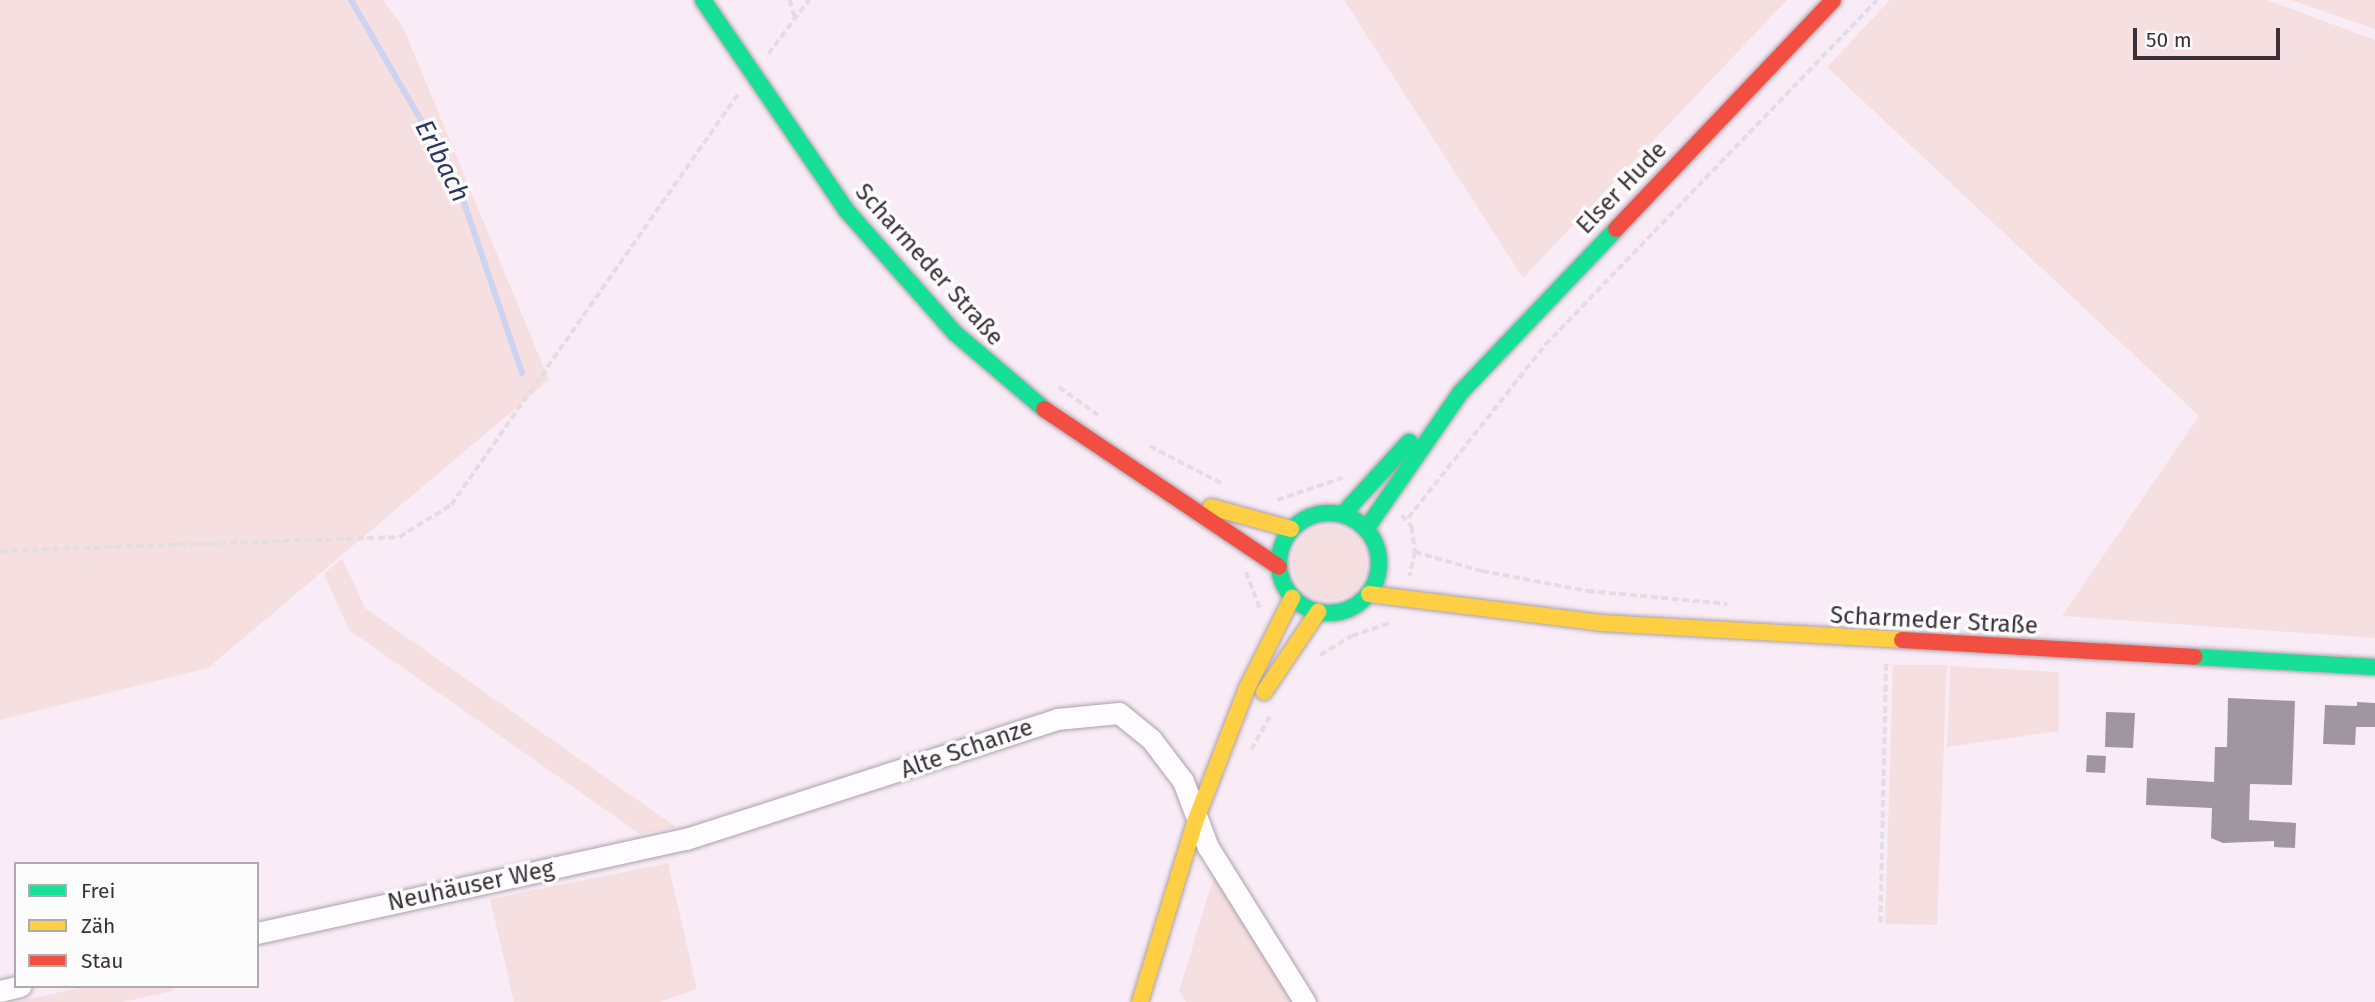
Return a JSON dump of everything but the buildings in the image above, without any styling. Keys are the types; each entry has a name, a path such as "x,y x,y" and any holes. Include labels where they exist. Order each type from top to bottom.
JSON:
{"street":[{"name":"Scharmeder Straße","path":"703,0 751,76 846,210 955,333 1065,426 1184,498 1279,567"},
{"name":"Elser Hude","path":"1343,514 1392,457 1447,410 1833,0"},
{"name":"Elser Hude","path":"1367,529 1447,410"},
{"name":"Scharmeder Straße","path":"1184,498 1291,529"},
{"path":"1321,513 1343,514 1367,529 1374,540 1380,566 1369,594 1341,612 1318,612 1292,598 1279,567 1281,547 1291,529 1321,513"},
{"path":"1380,566 1399,575"},
{"name":"Scharmeder Straße","path":"1420,582 1491,608"},
{"name":"Scharmeder Straße","path":"1369,594 1601,622 1886,642 2375,667"},
{"path":"1140,1002 1195,822 1229,745 1247,688 1292,598"},
{"path":"1229,745 1318,612"},
{"name":"Alte Schanze","path":"686,839 1088,713 1119,713 1151,739 1183,781 1195,822 1305,1002"},
{"name":"Neuhäuser Weg","path":"259,933 686,839"}],"path":[{"path":"790,0 795,19"},
{"path":"757,47 764,59 809,0"},
{"path":"1738,605 1588,591 1482,571 1415,552 1408,518 1545,345 1877,0"},
{"path":"0,551 399,537 451,505 751,76"},
{"path":"959,299 997,334"},
{"path":"1055,383 1104,420"},
{"path":"1148,446 1230,486"},
{"path":"1269,502 1344,478"},
{"path":"1880,923 1886,642"},
{"path":"1315,658 1326,652"},
{"path":"1249,753 1275,705"}],"shaded area":[{"path":"0,0 383,0 403,27 549,380 208,668 0,720"},
{"path":"1344,0 1787,0 1523,278"},
{"path":"1890,0 2267,0 2375,40 2375,638 2062,616 2199,416 1827,67"},
{"path":"2291,0 2375,0 2375,29"},
{"path":"1329,526 1343,529 1355,537 1363,549 1366,563 1363,577 1355,589 1343,597 1329,600 1315,597 1303,589 1295,577 1292,563 1295,549 1303,537 1315,529"},
{"path":"342,558 365,608 676,827 640,834 349,630 324,574"},
{"path":"1893,665 1947,665 1937,925 1885,924"},
{"path":"1950,666 2059,672 2059,731 1947,747"},
{"path":"668,863 697,989 659,1002 514,1002 490,899"},
{"path":"1214,876 1296,1002 1186,1002 1179,991"},
{"path":"79,988 172,988 173,991 122,1002 15,1002"}],"waterway":[{"name":"Erlbach","path":"351,0 457,182 522,373"}],"traffic: fast":[{"path":"703,0 846,210 955,333 1044,409"},
{"path":"1366,529 1461,392 1616,229"},
{"path":"1343,514 1409,442"},
{"path":"1329,513 1348,517 1365,527 1375,544 1379,563 1375,582 1365,599 1348,609 1329,613 1310,609 1293,599 1283,582 1279,563 1283,544 1293,527 1310,517 1329,513"},
{"path":"2195,657 2375,667"}],"traffic: slow":[{"path":"1211,507 1291,529"},
{"path":"1369,594 1601,623 1902,640"},
{"path":"1140,1002 1195,822 1247,688 1292,598"},
{"path":"1264,692 1318,612"}],"traffic: jam":[{"path":"1616,229 1833,0"},
{"path":"1044,409 1279,567"},
{"path":"1902,640 2195,657"}]}
